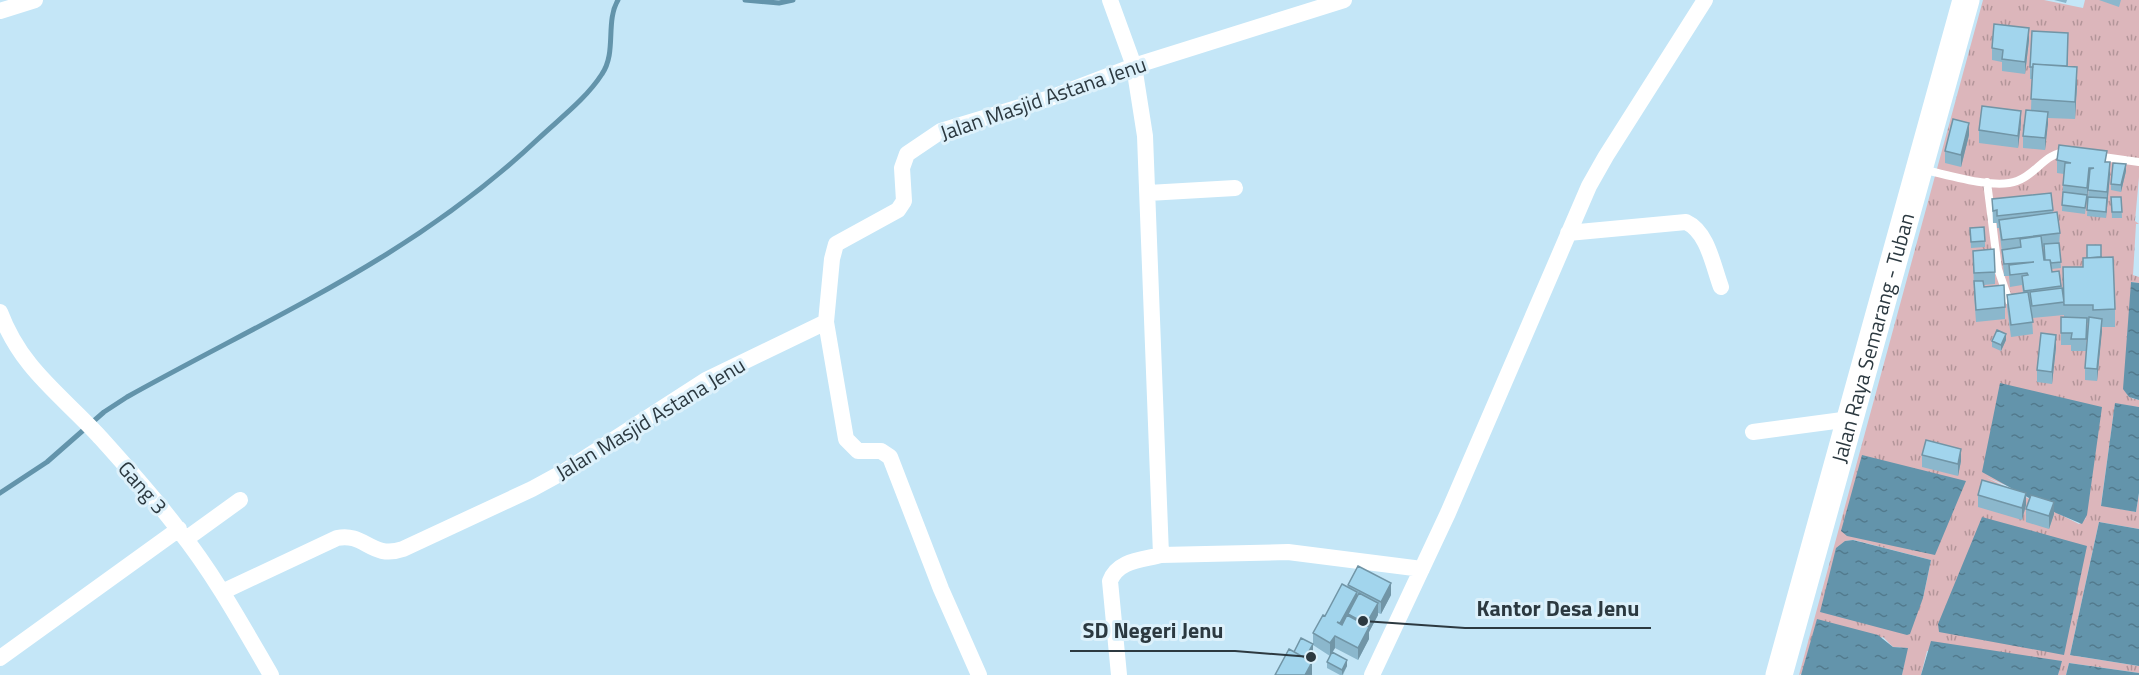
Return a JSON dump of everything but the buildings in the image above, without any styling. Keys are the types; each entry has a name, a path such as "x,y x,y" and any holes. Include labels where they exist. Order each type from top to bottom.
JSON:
{"highway":[{"name":"Jalan Raya Semarang - Tuban","path":"1779,675 1966,0"}],"street":[{"path":"0,11 35,0"},
{"path":"1110,0 1134,66 1145,136 1161,555"},
{"name":"Jalan Masjid Astana Jenu","path":"222,592 337,538 346,536 356,539 384,553 404,549 541,484 713,376 825,322 831,259 836,244 888,217 901,207 904,201 902,168 907,154 929,138 957,124 1050,98 1134,66 1344,0"},
{"path":"1372,675 1422,569 1568,233 1606,156 1705,0"},
{"path":"1148,193 1235,189"},
{"path":"1568,233 1686,222 1695,226 1704,239 1721,287"},
{"name":"Gang 3","path":"0,312 15,346 29,365 99,436 182,534 222,592 271,675"},
{"path":"825,322 846,438 858,451 881,451 890,457 941,589 980,675"},
{"path":"1753,432 1850,419"},
{"path":"0,658 182,534 240,500"},
{"path":"1119,675 1110,581 1114,572 1126,563 1161,555 1288,552 1422,569"}],"lane":[{"path":"1921,169 1987,182 2016,182 2054,154 2080,153 2139,162"},
{"path":"1987,182 1998,269 2009,301"}],"green space":[{"path":"1983,0 2044,0 2083,8 2085,0 2139,0 2139,177 2135,221 2139,224 2136,224 2133,275 2139,277 2139,283 2131,282 2131,398 2139,400 2139,407 2115,404 2101,505 2136,512 2139,493 2139,529 2099,522 2070,655 2139,666 2139,673 2069,663 2066,675 2058,675 2061,661 1927,651 1921,675 1902,675 1907,648 1893,647 1883,637 1799,675","holes":["1986,477 2086,518 2079,524","1854,540 1931,560 1923,598 1845,541"]}],"water":[{"path":"2131,282 2139,283 2139,400 2129,397 2123,389"},
{"path":"2000,383 2102,407 2087,515 2082,524 2056,513 1982,472"},
{"path":"2115,403 2139,407 2139,493 2136,512 2101,506"},
{"path":"1862,455 1966,481 1935,555 1847,536 1841,531"},
{"path":"1982,517 2087,546 2064,655 1939,632 1938,624"},
{"path":"2099,522 2139,529 2139,666 2070,655"},
{"path":"1853,540 1931,560 1923,598 1910,634 1820,612 1836,548 1845,541"},
{"path":"1817,619 1878,635 1893,647 1908,648 1902,675 1801,675"},
{"path":"1931,641 2062,661 2058,675 1921,675"},
{"path":"2069,663 2139,673 2139,675 2066,675"}],"waterway":[{"path":"0,493 47,462 104,412 127,397 341,282 442,218 490,181 572,108 596,83 609,56 612,18 618,0"},
{"path":"745,0 779,3 793,0"}],"place":[{"name":"Kantor Desa Jenu","path":"1363,621"},
{"name":"SD Negeri Jenu","path":"1311,657"}]}
